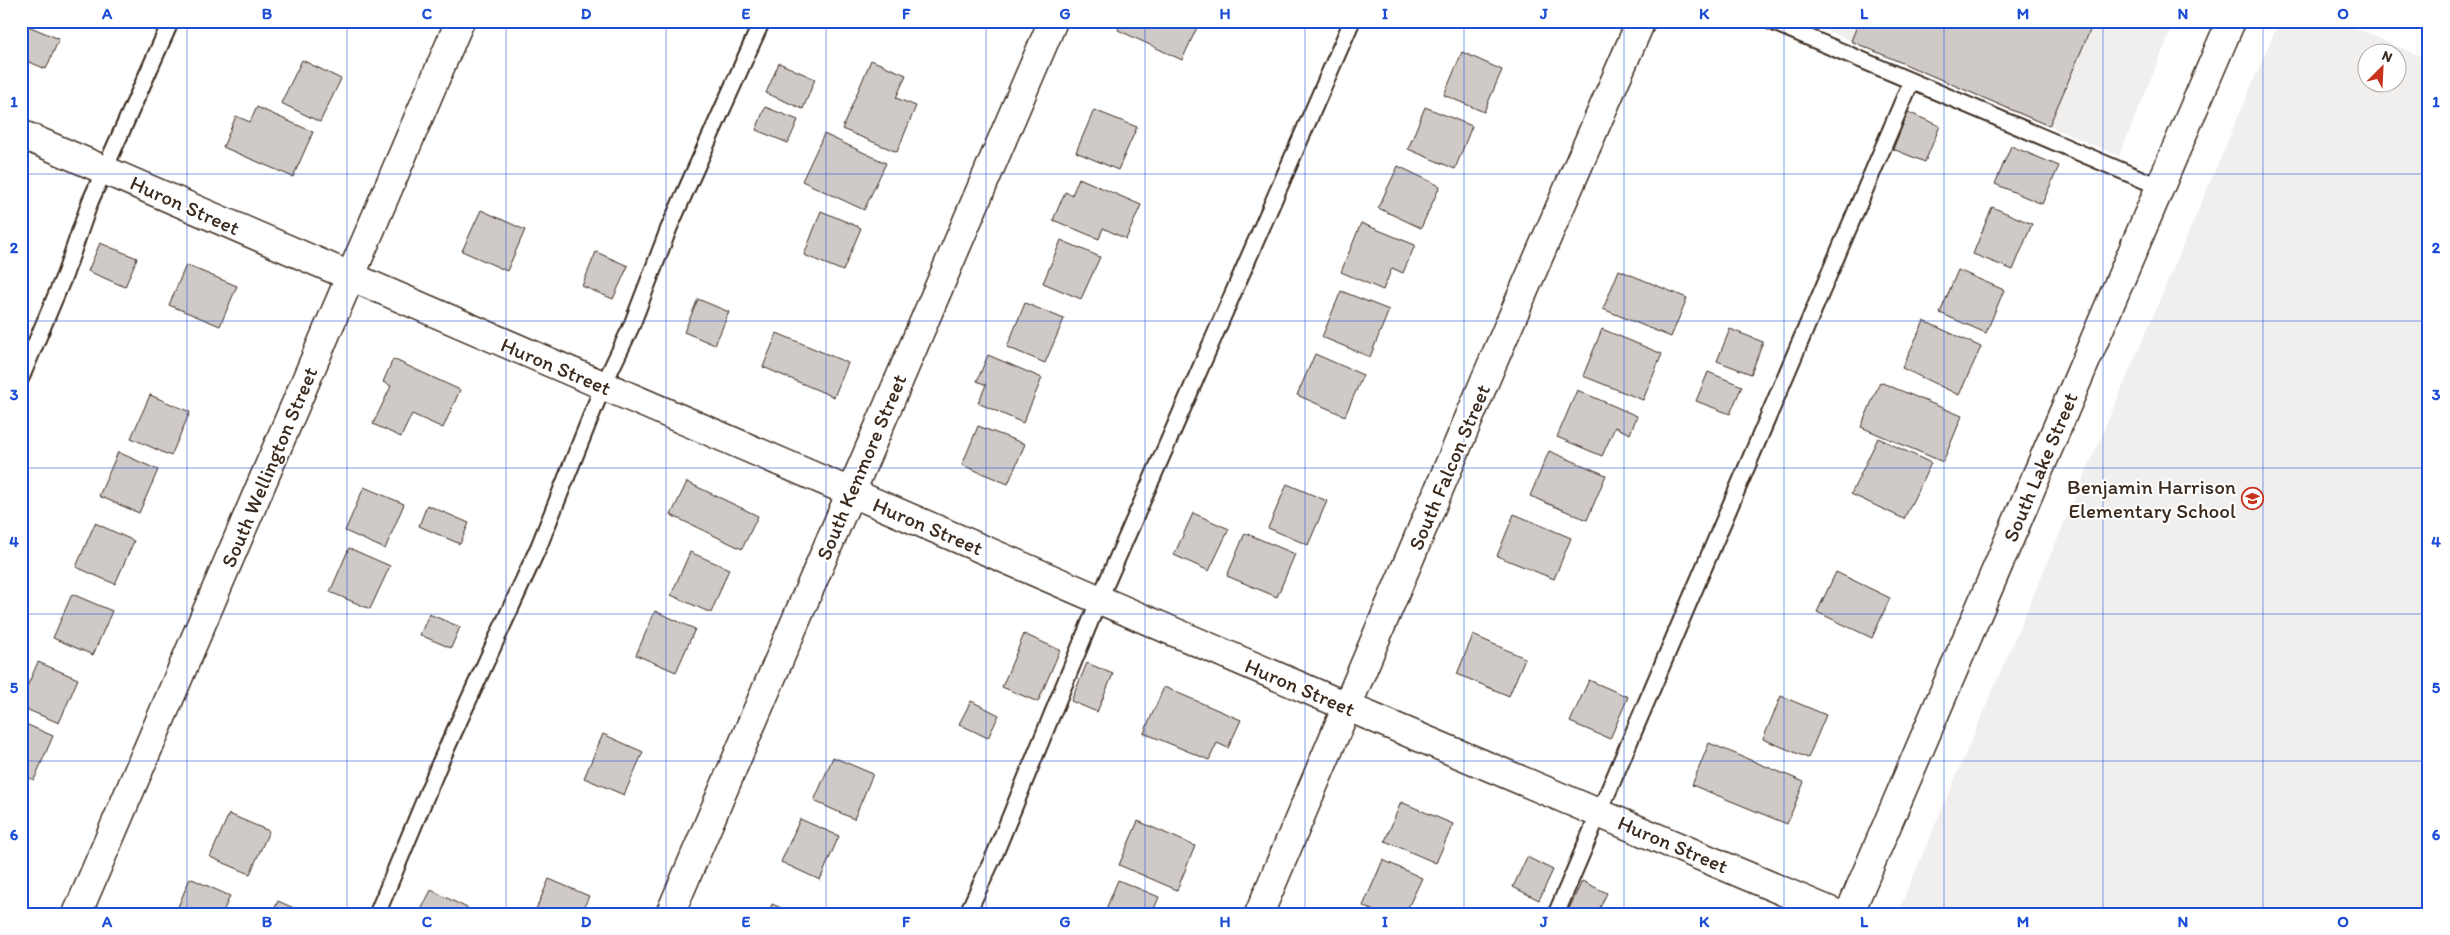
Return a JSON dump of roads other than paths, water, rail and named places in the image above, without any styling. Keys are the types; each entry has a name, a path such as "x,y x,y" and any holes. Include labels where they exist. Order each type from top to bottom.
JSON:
{"street":[{"name":"South Wellington Street","path":"77,914 460,21"},
{"name":"South Kenmore Street","path":"670,914 1053,21"},
{"name":"South Falcon Street","path":"1259,914 1492,364 1641,21"},
{"name":"South Lake Street","path":"1849,914 2231,21"},
{"name":"Huron Street","path":"21,134 350,278 1348,707 1837,914"}],"lane":[{"path":"21,378 65,274 90,202 171,21"},
{"path":"377,914 439,766 539,546 669,228 762,21"},
{"path":"967,914 994,856 1099,600 1352,21"},
{"path":"1770,21 2160,187"},
{"path":"1556,914 1911,82"}],"place":[{"name":"Benjamin Harrison Elementary School","path":"2252,498"}]}
